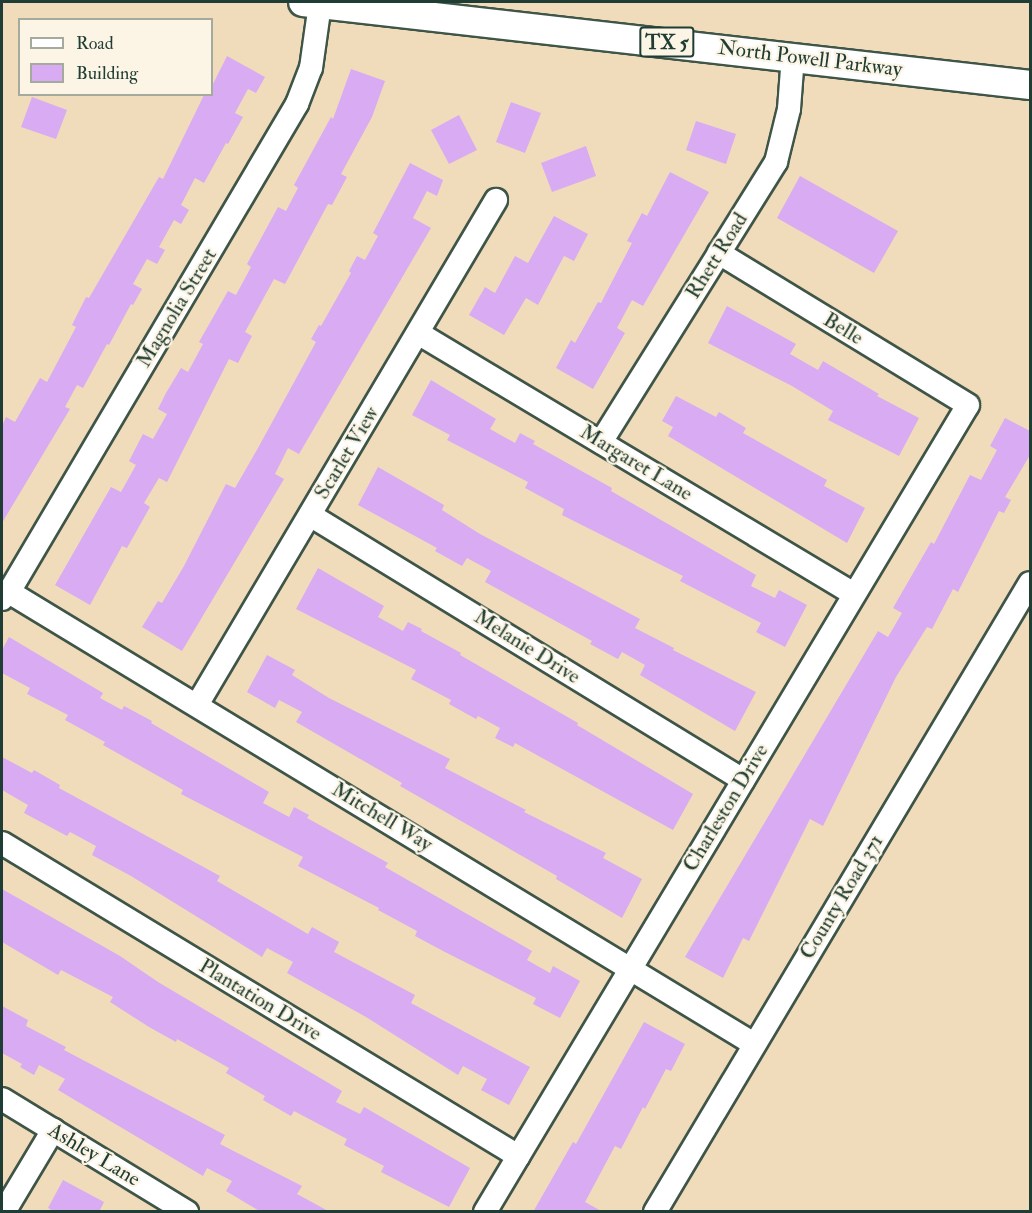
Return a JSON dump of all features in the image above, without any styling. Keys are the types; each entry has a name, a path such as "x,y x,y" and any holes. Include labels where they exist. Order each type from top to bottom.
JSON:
{"main road":[{"name":"North Powell Parkway","path":"312,3 793,56 1030,85"}],"street":[{"name":"Magnolia Street","path":"5,595 297,104 311,68 312,3"},
{"name":"Rhett Road","path":"601,442 776,162 789,108 793,56"},
{"name":"Scarlet View","path":"197,705 496,200"},
{"name":"Belle","path":"719,253 968,405"},
{"name":"Margaret Lane","path":"418,333 854,594"},
{"name":"Charleston Drive","path":"485,1212 968,405"},
{"name":"Melanie Drive","path":"310,514 743,780"},
{"name":"County Road 371","path":"655,1212 1030,583"},
{"name":"Mitchell Way","path":"5,595 197,705 754,1044"},
{"name":"Plantation Drive","path":"2,843 518,1156"},
{"name":"Ashley Lane","path":"2,1099 187,1212"},
{"path":"4,1212 53,1130"}],"building":[{"path":"227,56 265,77 256,93 248,89 235,113 243,117 204,183 195,178 181,205 189,210 181,224 174,220 159,247 165,250 157,264 147,259 133,284 142,289 133,305 131,304 109,345 107,344 83,388 77,385 65,407 70,409 2,523 2,426 6,417 15,422 40,378 47,382 76,327 72,325 86,297 89,298 159,177 163,179 204,96 213,96 213,84"},
{"path":"351,69 385,81 372,117 341,174 347,177 332,205 328,204 285,284 274,279 245,332 252,336 238,363 229,359 167,482 159,478 144,503 150,507 127,548 122,546 90,605 55,585 111,487 121,492 136,465 129,461 143,434 153,439 167,414 158,409 166,393 181,368 188,372 203,344 199,342 228,291 236,295 251,267 247,264 278,207 286,211 298,188 294,185 331,117 333,119"},
{"path":"32,97 67,110 56,139 21,127"},
{"path":"511,102 541,113 525,153 496,142"},
{"path":"459,115 477,150 449,164 431,130"},
{"path":"696,121 736,134 726,164 686,150"},
{"path":"586,146 596,176 552,192 541,163"},
{"path":"410,163 443,180 437,196 427,191 413,218 431,228 299,454 288,448 275,474 284,479 182,651 142,627 158,601 162,603 184,566 226,484 235,488 316,342 311,339 319,325 321,326 351,273 349,271 357,256 365,260 378,236 373,233"},
{"path":"670,172 709,192 643,306 632,300 617,328 625,333 593,389 556,368 571,340 575,343 598,302 601,303 632,243 627,241 642,213 647,216"},
{"path":"800,176 898,231 874,273 777,218"},
{"path":"554,216 588,234 574,261 564,256 538,305 526,298 504,335 469,315 485,287 495,293 515,256 528,263"},
{"path":"727,306 796,344 790,354 818,370 823,361 879,394 877,396 919,418 899,456 828,420 833,411 792,386 708,343"},
{"path":"431,380 496,419 490,429 515,443 520,433 535,441 533,444 612,488 611,491 756,575 751,586 775,598 779,590 807,605 785,647 756,632 761,623 680,581 683,576 562,515 564,509 525,488 528,482 447,440 450,435 412,415"},
{"path":"676,396 716,417 719,412 746,428 743,433 827,480 824,486 865,508 847,543 668,436 673,427 662,421"},
{"path":"1005,418 1030,431 1030,455 1005,497 1011,500 1004,513 999,511 958,592 953,589 932,629 927,627 896,677 823,826 810,819 749,941 743,938 723,978 685,957 878,631 888,637 902,613 893,608 931,542 934,544 970,475 981,480 997,450 990,446"},
{"path":"378,467 444,505 442,510 480,534 640,619 635,628 756,692 735,731 640,675 645,665 622,652 618,659 590,644 592,641 485,582 491,571 467,558 462,566 435,551 437,548 358,505"},
{"path":"318,568 384,606 378,617 403,631 408,622 422,629 421,631 461,653 460,655 578,723 577,725 693,794 673,830 515,743 513,747 495,738 500,728 478,716 476,719 449,704 451,700 411,679 416,670 296,609"},
{"path":"9,637 103,693 100,698 122,710 124,706 152,721 151,723 269,792 263,803 289,817 294,807 309,815 307,818 388,863 385,867 532,951 527,960 550,973 553,966 580,981 560,1018 533,1004 536,998 415,936 417,931 378,910 379,908 298,866 303,857 181,794 183,790 103,745 105,742 65,720 68,715 27,694 30,688 2,673 2,650"},
{"path":"267,655 295,670 292,675 329,698 450,759 445,768 526,810 524,812 606,853 603,858 642,879 622,918 556,879 557,876 400,786 402,783 296,722 302,712 279,700 275,708 247,692"},
{"path":"2,757 32,773 34,770 60,785 59,788 220,876 217,881 308,934 312,927 339,942 334,952 415,995 411,1003 530,1067 509,1105 481,1090 487,1079 463,1066 458,1075 366,1017 287,973 293,962 267,948 262,957 131,876 92,855 96,846 70,832 67,836 24,813 28,805 2,790"},
{"path":"2,889 120,956 158,982 342,1091 336,1102 360,1114 364,1107 470,1168 449,1207 381,1172 384,1166 344,1145 347,1139 294,1111 291,1116 263,1100 265,1096 226,1073 229,1068 177,1039 176,1042 149,1027 110,1002 113,997 61,970 58,975 2,942"},
{"path":"2,1006 28,1020 26,1026 66,1047 64,1050 225,1135 220,1144 302,1186 297,1194 330,1212 261,1212 226,1191 232,1181 207,1168 203,1176 58,1090 65,1079 39,1065 34,1075 20,1067 22,1064 2,1053"},
{"path":"644,1022 685,1044 671,1071 666,1069 621,1149 615,1146 585,1202 603,1212 533,1212 573,1142 576,1144"},
{"path":"63,1180 104,1202 99,1212 55,1212 48,1208"}]}
